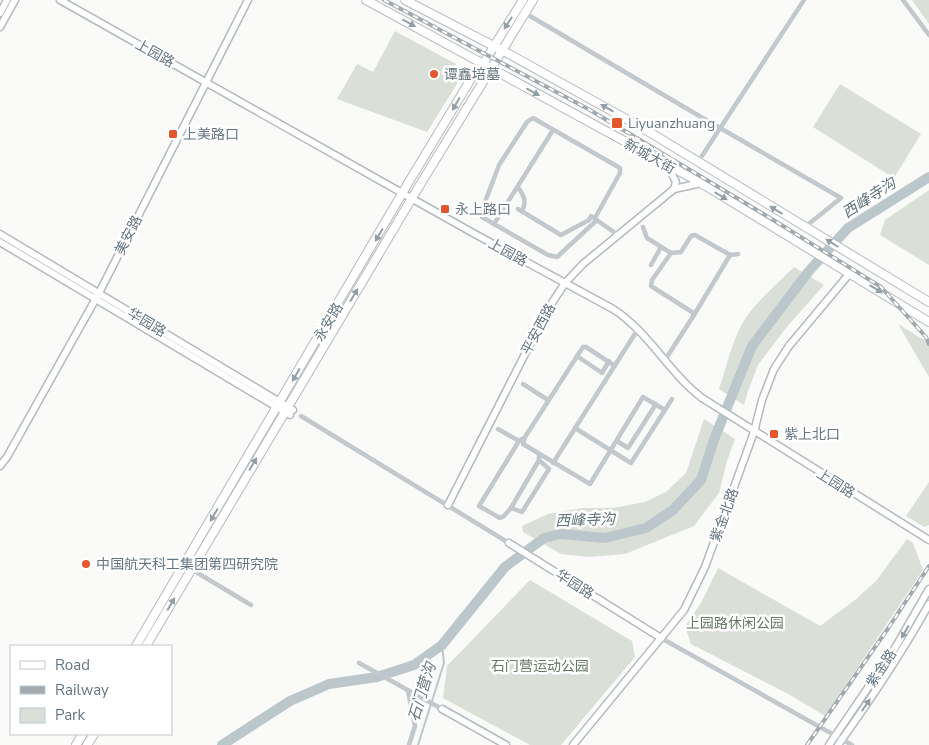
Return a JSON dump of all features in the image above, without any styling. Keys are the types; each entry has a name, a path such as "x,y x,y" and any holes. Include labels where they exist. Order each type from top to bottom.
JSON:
{"main road":[{"name":"新城大街","path":"366,0 701,184 929,322"},
{"name":"新城大街","path":"405,0 498,48 646,130 929,302"},
{"name":"永安路","path":"147,645 412,198 498,48 523,0"},
{"name":"永安路","path":"498,48 533,0"},
{"name":"永安路","path":"137,645 286,408 404,193 477,70 487,66"}],"street":[{"path":"0,13 7,0"},
{"path":"0,27 15,0"},
{"name":"上园路","path":"60,0 613,309 638,329 690,388 706,401 929,540"},
{"name":"美安路","path":"1,464 7,457 97,296 248,0"},
{"path":"698,162 804,0"},
{"path":"903,0 929,35"},
{"path":"525,13 841,198 805,227"},
{"path":"534,118 552,130 620,168 620,173 596,220 556,257 548,255 482,216 482,210 499,165 527,122 534,118"},
{"path":"494,224 518,188 552,130"},
{"path":"668,166 676,182 674,189 701,184"},
{"path":"518,188 525,199 525,204 520,210 561,235 588,220 591,216 618,235"},
{"name":"平安西路","path":"448,505 548,309 565,283 582,264 674,189"},
{"path":"643,227 647,238 661,248 671,252 681,252 691,236 695,235 730,255 738,254"},
{"name":"华园路","path":"0,234 97,296"},
{"name":"华园路","path":"0,242 97,296 286,408"},
{"path":"651,265 661,248"},
{"path":"671,252 652,280 651,286 694,315"},
{"path":"665,360 730,255"},
{"name":"紫金北路","path":"573,745 684,610 703,572 754,432 762,400 774,369 789,346 850,273"},
{"path":"554,463 638,329"},
{"path":"539,454 539,460 511,508 504,516 500,518 479,506 519,441 524,437 583,346 615,366"},
{"path":"577,356 602,373 609,361"},
{"path":"523,384 548,400"},
{"path":"524,437 523,444 590,484 644,397 665,410"},
{"path":"576,428 631,463 672,399"},
{"path":"617,441 628,448 656,404"},
{"name":"华园路","path":"301,416 662,638 839,740 852,745"},
{"path":"498,429 519,441"},
{"path":"511,508 522,512 549,469 539,460"},
{"path":"191,569 251,605"},
{"name":"紫金路","path":"839,740 929,589"},
{"name":"紫金路","path":"829,745 839,740 882,682 929,604"},
{"path":"359,663 506,745"},
{"path":"408,691 415,726 409,745"}],"green space":[{"path":"912,0 929,0 929,24"},
{"path":"395,31 456,64 460,79 427,132 337,99 357,64 373,72"},
{"path":"840,84 921,134 894,178 813,127"},
{"path":"929,190 929,265 880,235 885,220"},
{"path":"794,267 824,285 786,328 758,365 744,405 719,389 733,344 740,327 750,312"},
{"path":"898,324 929,343 929,377"},
{"path":"704,419 735,439 719,493 694,526 625,554 589,557 561,554 523,532 522,526 548,514 582,508 613,508 645,502 666,492 686,473"},
{"path":"929,482 929,525 924,527 906,516"},
{"name":"上园路休闲公园","path":"907,539 913,543 923,570 825,716 790,695 691,644 685,626 701,603 718,568 820,626 855,600 876,581"},
{"name":"石门营运动公园","path":"530,580 632,641 635,657 561,745 530,745 443,698 447,666"}],"waterway":[{"name":"西峰寺沟","path":"222,745 290,701 329,684 377,677 414,665 442,645 505,567 544,538 560,534 605,538 646,528 673,510 701,480 715,437 752,346 809,271 848,228 929,177"},
{"name":"石门营沟","path":"418,745 444,663 442,645"}],"railway":[{"path":"384,0 590,110 881,287 926,337 929,344"},
{"path":"807,745 929,566"}],"place":[{"name":"谭鑫培墓","path":"434,74"},
{"name":"Liyuanzhuang","path":"617,123"},
{"name":"上美路口","path":"173,134"},
{"name":"永上路口","path":"445,209"},
{"name":"紫上北口","path":"774,434"},
{"name":"中国航天科工集团第四研究院","path":"86,564"}]}
